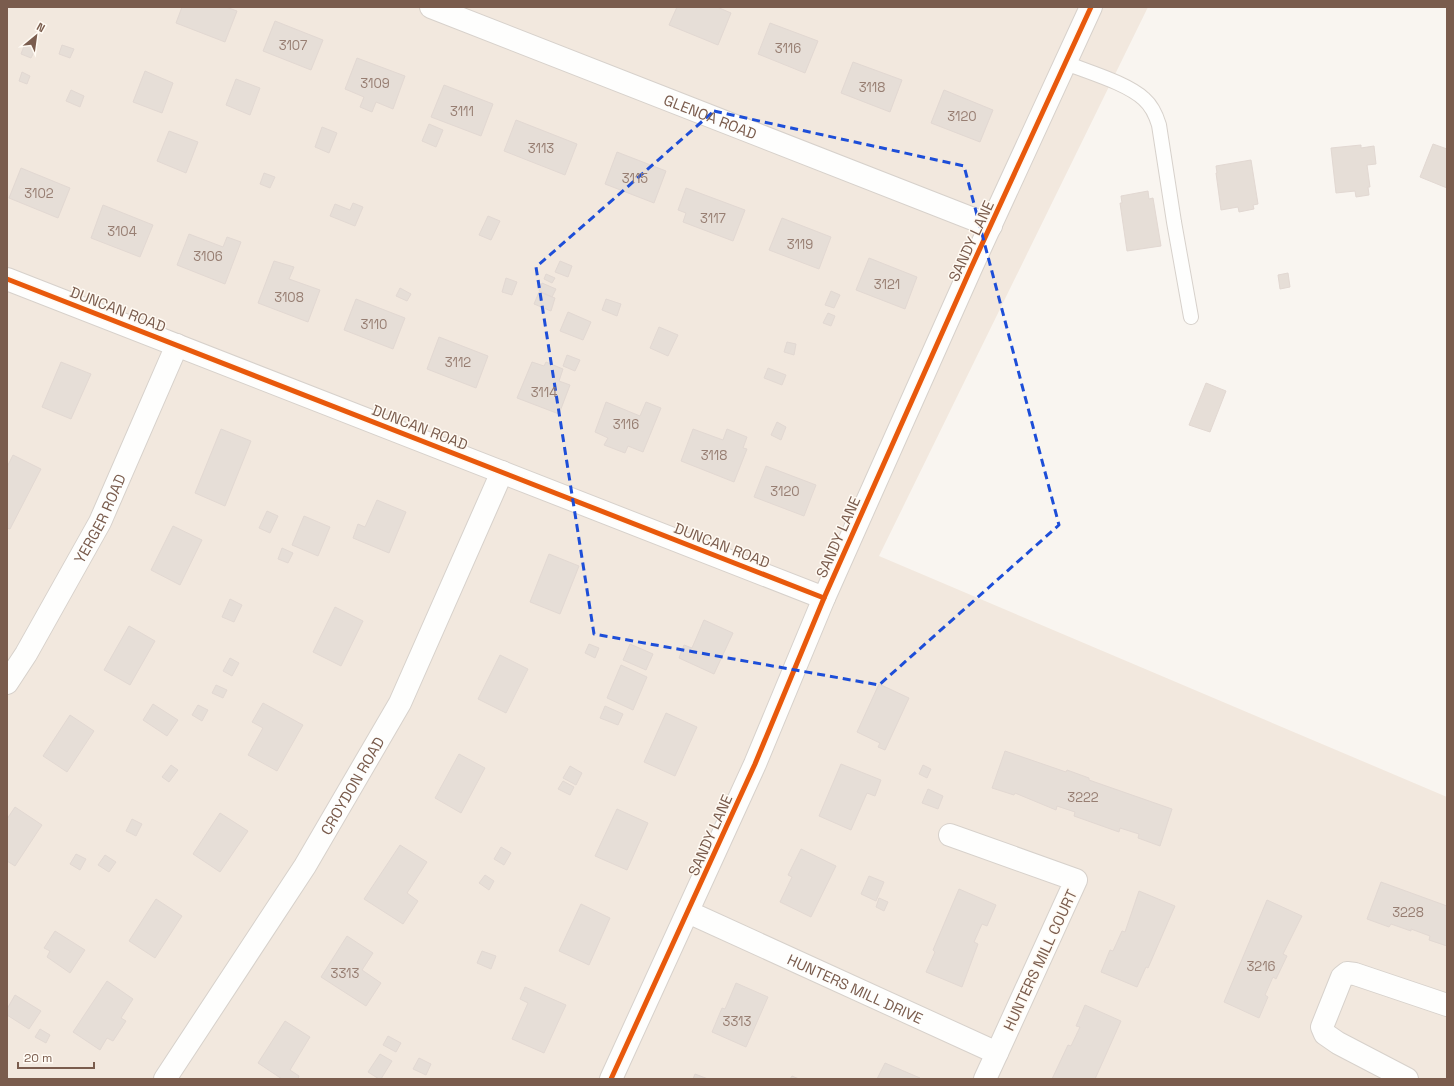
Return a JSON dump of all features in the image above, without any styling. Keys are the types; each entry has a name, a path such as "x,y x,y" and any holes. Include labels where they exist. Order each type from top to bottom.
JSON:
{"street":[{"name":"GLENOA ROAD","path":"431,7 991,226"},
{"name":"SANDY LANE","path":"611,1079 756,764 824,598 1091,7"},
{"name":"DUNCAN ROAD","path":"7,279 824,598"},
{"name":"YERGER ROAD","path":"7,683 26,654 100,522 177,345"},
{"name":"CROYDON ROAD","path":"165,1079 305,866 400,703 502,472"},
{"name":"HUNTERS MILL COURT","path":"950,835 1076,880 997,1053"},
{"name":"HUNTERS MILL DRIVE","path":"688,912 997,1053"},
{"path":"1407,1079 1338,1043 1325,1034 1322,1027 1342,977 1347,973 1355,974 1447,1005"},
{"path":"985,1079 997,1053"}],"lane":[{"path":"1066,63 1129,88 1144,98 1154,111 1160,125 1174,222 1191,317"}],"highlighted area":[{"path":"714,111 964,166 1059,525 879,685 594,634 536,267"}],"shaded area":[{"path":"7,7 1148,7 879,556 1447,797 1447,1079 7,1079"}],"building":[{"path":"182,7 226,7 237,11 225,42 176,23"},
{"path":"677,7 717,7 731,13 718,45 669,25"},
{"path":"275,21 323,40 311,70 263,51"},
{"path":"770,23 818,41 805,73 758,54"},
{"path":"26,41 37,46 31,58 21,54"},
{"path":"62,45 74,49 70,58 59,54"},
{"path":"357,58 405,76 393,109 376,102 372,112 360,107 364,97 345,89"},
{"path":"853,62 902,80 890,112 841,93"},
{"path":"145,71 173,83 162,113 133,102"},
{"path":"22,72 30,76 27,84 19,81"},
{"path":"236,79 260,88 250,115 226,105"},
{"path":"444,85 493,104 481,136 431,117"},
{"path":"71,90 84,96 80,107 66,101"},
{"path":"944,90 993,110 980,142 931,123"},
{"path":"516,120 577,144 565,175 504,151"},
{"path":"429,124 443,130 436,147 422,141"},
{"path":"322,127 337,133 329,153 315,147"},
{"path":"169,131 198,142 186,173 157,161"},
{"path":"1433,144 1447,149 1447,188 1420,177"},
{"path":"1361,145 1361,148 1374,146 1376,164 1367,165 1370,187 1368,187 1369,195 1356,197 1355,191 1336,193 1331,148"},
{"path":"617,152 666,171 654,203 605,184"},
{"path":"1251,160 1258,204 1253,205 1254,209 1239,212 1238,207 1221,210 1216,166"},
{"path":"21,168 70,188 58,218 9,198"},
{"path":"264,173 275,177 270,188 260,184"},
{"path":"686,188 745,210 733,241 683,222 686,213 678,210"},
{"path":"1148,191 1149,199 1153,198 1161,246 1127,251 1120,203 1122,203 1121,196"},
{"path":"353,203 363,207 355,226 330,216 335,204 350,210"},
{"path":"103,205 153,225 140,257 91,238"},
{"path":"488,216 500,221 491,240 479,235"},
{"path":"782,218 831,237 819,269 769,250"},
{"path":"189,234 223,247 227,237 241,242 225,284 177,265"},
{"path":"869,258 917,277 905,309 856,290"},
{"path":"274,261 294,267 289,279 320,290 308,322 258,303"},
{"path":"560,261 572,266 568,277 555,272"},
{"path":"1288,273 1290,287 1280,289 1278,275"},
{"path":"546,274 555,278 552,283 544,279"},
{"path":"506,278 517,282 512,295 502,292"},
{"path":"542,283 556,289 552,297 539,291"},
{"path":"400,288 411,294 407,301 396,296"},
{"path":"831,291 840,295 834,308 825,305"},
{"path":"539,292 555,298 551,311 534,304"},
{"path":"356,299 405,318 393,349 344,330"},
{"path":"606,299 621,304 617,316 602,310"},
{"path":"568,312 591,322 583,340 560,331"},
{"path":"828,313 835,316 831,326 823,323"},
{"path":"659,327 678,335 668,356 650,348"},
{"path":"439,337 488,356 476,388 427,369"},
{"path":"787,342 796,344 794,355 784,352"},
{"path":"567,355 580,360 575,371 563,366"},
{"path":"61,362 91,374 71,419 42,407"},
{"path":"532,362 544,366 546,362 563,369 559,381 570,385 559,414 517,398"},
{"path":"768,368 786,375 782,385 764,378"},
{"path":"1206,383 1226,391 1210,432 1189,425"},
{"path":"606,402 640,416 646,402 661,408 643,452 628,446 625,453 604,445 608,438 595,432"},
{"path":"777,422 786,427 781,440 771,435"},
{"path":"221,429 251,441 225,506 195,493"},
{"path":"693,429 723,440 727,429 747,437 743,448 747,449 734,482 681,461"},
{"path":"13,455 41,469 10,529 7,528 7,467"},
{"path":"766,466 816,485 804,516 754,497"},
{"path":"377,500 406,512 389,553 353,538 358,524 365,527"},
{"path":"267,511 278,516 270,533 259,528"},
{"path":"304,516 330,527 318,556 292,545"},
{"path":"173,526 202,540 180,585 151,570"},
{"path":"282,548 293,553 288,563 278,559"},
{"path":"549,554 579,566 560,614 530,602"},
{"path":"230,599 242,605 234,622 222,617"},
{"path":"335,607 363,621 341,666 313,652"},
{"path":"704,620 733,633 714,674 679,658 684,645 692,648"},
{"path":"129,626 155,641 130,685 104,670"},
{"path":"589,644 599,648 595,658 585,653"},
{"path":"630,644 653,654 646,670 623,660"},
{"path":"500,655 528,669 506,713 478,699"},
{"path":"230,658 239,663 232,676 223,671"},
{"path":"621,665 647,677 633,710 607,698"},
{"path":"879,684 909,698 885,750 878,747 880,743 857,732"},
{"path":"216,685 227,690 223,698 212,693"},
{"path":"263,703 303,725 277,771 248,755 263,728 252,722"},
{"path":"153,704 178,720 167,736 143,720"},
{"path":"198,705 208,710 202,721 192,715"},
{"path":"605,706 623,714 618,725 600,718"},
{"path":"666,713 697,727 675,776 644,762"},
{"path":"70,715 94,731 67,772 43,756"},
{"path":"1005,751 1066,772 1067,770 1089,778 1089,780 1172,809 1160,846 1138,838 1139,834 1120,828 1119,832 1074,816 1075,812 1057,806 1056,810 1015,793 1014,795 992,788"},
{"path":"459,754 485,768 461,813 435,798"},
{"path":"841,764 881,780 875,796 867,793 851,830 819,816"},
{"path":"171,765 178,770 169,782 162,777"},
{"path":"923,765 931,769 927,778 919,774"},
{"path":"570,766 582,773 576,785 563,778"},
{"path":"563,781 574,787 570,795 558,789"},
{"path":"928,789 943,796 938,809 922,803"},
{"path":"15,807 42,825 15,866 7,861 7,819"},
{"path":"617,809 648,823 627,870 595,856"},
{"path":"220,813 248,831 220,872 193,854"},
{"path":"132,819 142,824 136,836 126,831"},
{"path":"400,845 427,862 407,893 418,901 403,924 364,899"},
{"path":"501,847 511,853 504,865 494,859"},
{"path":"801,849 836,866 811,917 780,902 792,877 788,875"},
{"path":"76,854 86,859 80,870 70,864"},
{"path":"105,855 116,862 109,872 98,865"},
{"path":"485,875 494,881 489,890 479,883"},
{"path":"869,876 884,882 876,901 861,894"},
{"path":"1381,882 1447,906 1447,946 1429,940 1430,936 1411,929 1411,931 1391,924 1389,927 1367,919"},
{"path":"959,889 996,905 987,926 982,924 974,942 978,944 962,987 926,972 935,952 933,950"},
{"path":"1139,891 1175,906 1148,968 1146,967 1137,987 1101,972 1110,950 1113,951 1122,931 1125,932"},
{"path":"879,898 888,902 884,911 876,907"},
{"path":"156,899 182,916 155,958 129,941"},
{"path":"1267,900 1302,916 1283,954 1287,956 1276,979 1273,977 1265,995 1268,997 1259,1018 1224,1002"},
{"path":"581,904 610,918 589,965 559,951"},
{"path":"55,931 85,950 70,973 47,957 50,951 44,948"},
{"path":"347,936 373,953 362,970 381,983 366,1006 321,977"},
{"path":"482,951 496,956 491,969 477,963"},
{"path":"107,981 133,999 121,1018 126,1021 113,1041 107,1038 100,1050 73,1032"},
{"path":"736,983 768,997 746,1047 712,1032 722,1008 725,1009"},
{"path":"525,987 566,1005 544,1053 512,1039 528,1003 520,999"},
{"path":"15,995 41,1011 29,1029 7,1015 7,1009"},
{"path":"1085,1005 1121,1021 1095,1079 1052,1079 1068,1045 1071,1046 1080,1027 1076,1026"},
{"path":"285,1021 310,1037 290,1070 299,1076 298,1079 282,1079 258,1063"},
{"path":"40,1029 50,1035 46,1043 35,1037"},
{"path":"388,1036 401,1043 396,1052 383,1045"},
{"path":"380,1054 392,1061 381,1079 379,1079 368,1072"},
{"path":"419,1058 431,1064 426,1075 413,1069"},
{"path":"885,1063 920,1078 920,1079 877,1079"},
{"path":"695,1074 708,1079 693,1079"},
{"path":"792,1076 799,1079 790,1079"}],"cycle path":[{"path":"611,1079 755,764 824,598 971,268 1091,7"},
{"path":"7,279 824,598"}]}
